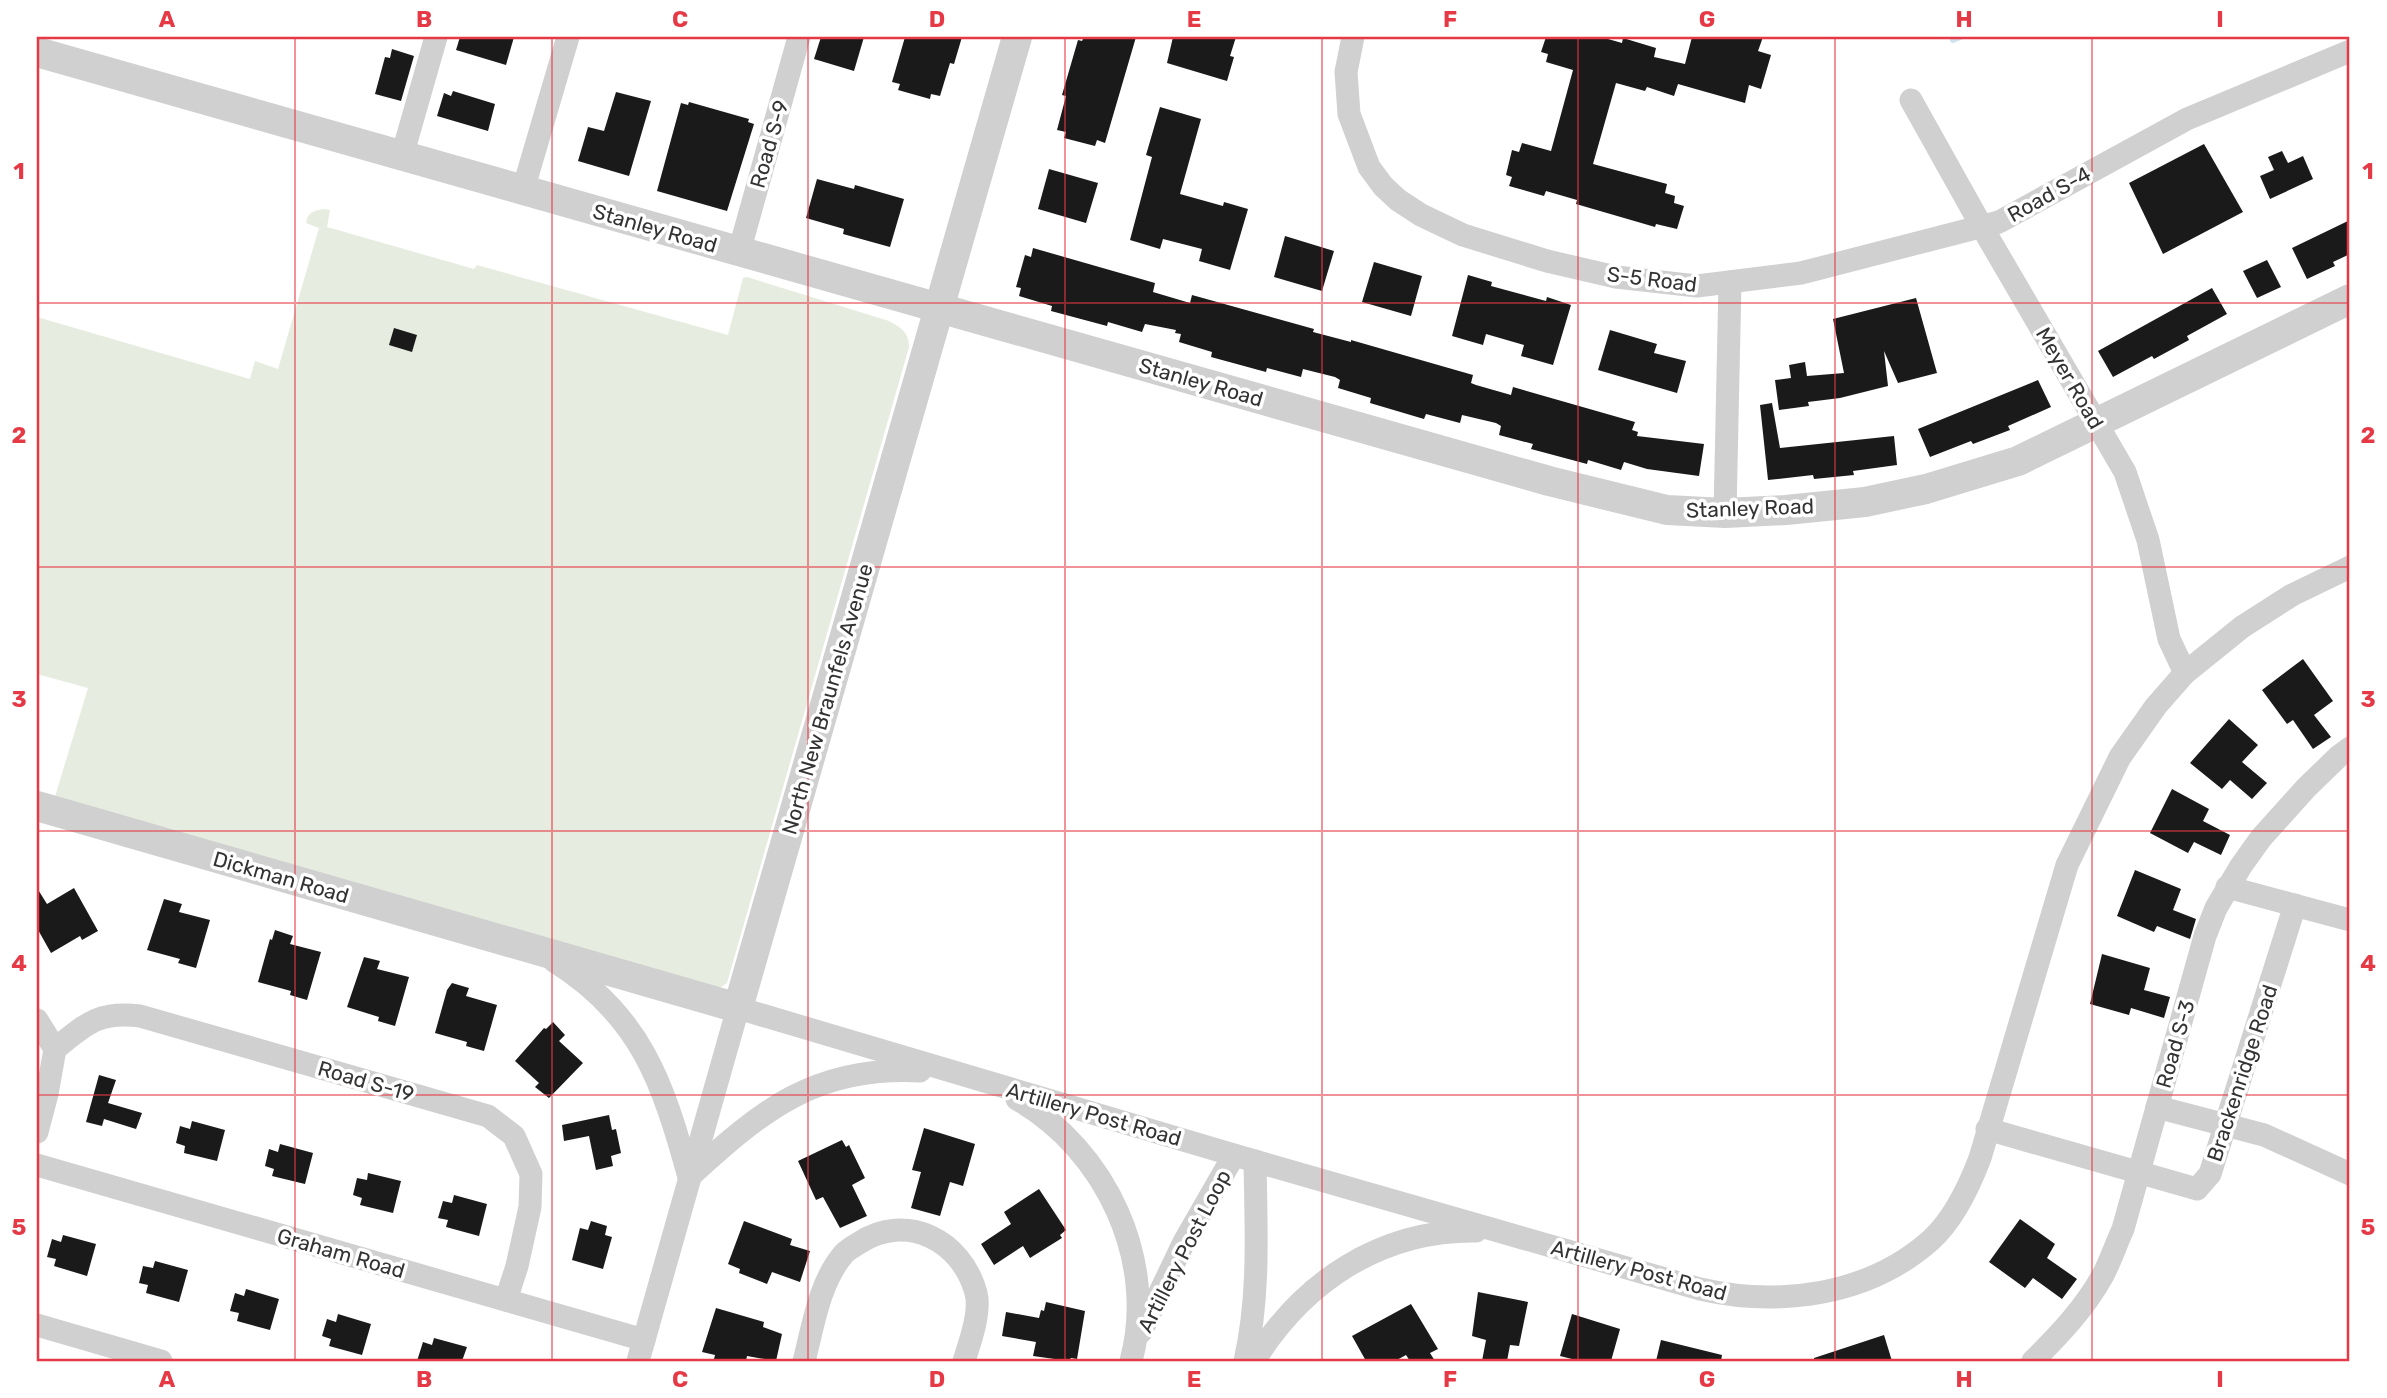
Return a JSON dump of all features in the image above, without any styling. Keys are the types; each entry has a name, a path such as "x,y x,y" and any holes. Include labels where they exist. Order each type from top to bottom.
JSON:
{"street":[{"path":"401,156 436,37"},
{"path":"523,190 568,37"},
{"name":"Road S-9","path":"739,252 799,37"},
{"name":"North New Braunfels Avenue","path":"641,1351 1017,37"},
{"name":"S-5 Road","path":"1353,37 1346,72 1349,114 1369,167 1398,200 1421,215 1463,235 1547,261 1616,277 1697,286 1730,282"},
{"name":"Road S-4","path":"1730,282 1801,273 1999,222 2187,119 2350,51"},
{"name":"Stanley Road","path":"37,52 1605,496 1667,510 1725,513 1865,502 1926,489 2018,461 2350,299"},
{"name":"Meyer Road","path":"1911,100 2125,472 2148,540 2169,639 2185,673"},
{"path":"1725,513 1730,282"},
{"name":"Artillery Post Road","path":"738,1008 951,1073 1726,1295 1779,1298 1821,1293 1878,1275 1906,1258 1933,1239 1965,1193 1980,1158 2067,865 2120,757 2156,706 2185,673 2252,621 2292,595 2350,567"},
{"name":"Road S-3","path":"2033,1361 2062,1332 2088,1299 2103,1275 2123,1229 2205,936 2227,887 2261,838 2339,756 2350,748"},
{"name":"Dickman Road","path":"37,806 738,1008"},
{"path":"2227,887 2350,920"},
{"name":"Brackenridge Road","path":"1987,1129 2197,1189 2210,1174 2295,905"},
{"name":"Dickman Road","path":"524,947 547,957 589,986 625,1023 656,1074 675,1125 689,1177"},
{"name":"Road S-19","path":"55,1049 83,1027 100,1018 118,1013 140,1016 488,1116 514,1136 531,1174 530,1207 517,1266 506,1300"},
{"path":"37,1020 55,1049 37,1132"},
{"name":"Artillery Post Road","path":"689,1177 761,1114 803,1090 849,1075 873,1072 951,1073"},
{"path":"990,1084 1045,1118 1064,1134 1096,1172 1119,1214 1134,1262 1138,1312 1132,1355"},
{"path":"2157,1107 2264,1135 2350,1174"},
{"name":"Artillery Post Loop","path":"1132,1355 1184,1242 1244,1158"},
{"name":"Artillery Post Loop","path":"1244,1158 1256,1269 1253,1325 1245,1361"},
{"name":"Graham Road","path":"37,1165 506,1300 641,1351"},
{"path":"804,1361 825,1286 843,1254 873,1234 905,1229 935,1237 960,1258 976,1294 974,1326 964,1361"},
{"path":"1254,1361 1283,1319 1301,1300 1322,1282 1361,1258 1386,1247 1437,1234 1499,1232"},
{"path":"37,1325 161,1361"}],"shaded area":[{"path":"316,210 330,210 327,227 474,269 477,265 728,335 743,278 747,277 889,321 906,334 909,347 727,983 721,987 709,988 54,800 88,688 37,674 37,317 250,379 255,361 278,369 319,228 306,223 307,219"}],"building":[{"path":"460,37 514,37 506,65 456,50"},
{"path":"821,37 864,37 854,71 814,59"},
{"path":"905,37 962,37 954,64 950,63 940,96 931,94 930,99 898,90 900,84 892,82"},
{"path":"1084,37 1136,37 1105,143 1097,140 1095,146 1064,138 1066,132 1057,130 1066,96 1062,95 1078,40 1082,41"},
{"path":"1173,37 1236,37 1227,81 1167,63"},
{"path":"1546,37 1601,37 1622,43 1623,38 1656,48 1654,57 1685,64 1692,37 1763,37 1758,51 1771,55 1761,89 1749,85 1745,103 1678,84 1674,96 1647,87 1645,91 1616,83 1593,164 1667,184 1665,193 1675,196 1674,203 1684,206 1677,229 1656,224 1655,227 1576,204 1577,200 1546,191 1544,196 1509,186 1512,177 1506,175 1512,150 1519,152 1522,143 1551,151 1573,70 1546,62 1548,54 1541,52"},
{"path":"392,49 414,56 401,101 375,94 385,57 390,58"},
{"path":"453,91 495,104 488,131 437,116 444,93 451,96"},
{"path":"616,92 651,101 629,176 578,161 588,127 604,131"},
{"path":"689,102 749,119 748,122 754,124 727,211 657,191 681,103 688,105"},
{"path":"1160,107 1201,119 1180,194 1223,206 1224,202 1248,209 1230,270 1199,261 1202,249 1163,239 1160,249 1130,240 1152,157 1146,155"},
{"path":"2204,144 2243,212 2163,254 2129,183"},
{"path":"2282,151 2288,163 2303,156 2313,179 2270,199 2260,176 2274,170 2268,157"},
{"path":"1049,169 1098,183 1086,223 1038,209"},
{"path":"817,179 854,189 855,185 904,199 890,247 843,234 844,229 806,218"},
{"path":"2350,220 2350,254 2333,262 2335,266 2307,279 2292,248"},
{"path":"1285,236 1334,251 1322,291 1274,277"},
{"path":"1033,248 1155,283 1153,292 1190,303 1192,295 1314,329 1313,332 1351,340 1473,375 1471,383 1476,385 1511,395 1513,387 1635,422 1632,430 1638,432 1637,436 1704,444 1699,476 1647,469 1624,462 1621,470 1588,460 1587,464 1531,449 1533,444 1499,435 1501,426 1496,423 1462,415 1460,423 1426,414 1424,419 1370,403 1371,398 1338,388 1340,380 1335,377 1303,369 1301,377 1267,368 1266,372 1211,357 1212,352 1179,342 1181,334 1175,333 1176,330 1145,324 1142,332 1051,311 1052,306 1019,296 1021,288 1016,287 1025,255 1031,257"},
{"path":"2267,260 2281,287 2257,298 2243,271"},
{"path":"1374,262 1422,276 1411,316 1362,302"},
{"path":"1468,275 1492,282 1491,286 1546,301 1547,297 1571,305 1553,365 1521,356 1524,345 1486,334 1483,345 1452,336"},
{"path":"2212,288 2227,314 2187,336 2189,340 2113,377 2098,351"},
{"path":"1916,298 1937,373 1898,383 1884,351 1888,386 1840,398 1808,402 1809,406 1779,410 1775,380 1791,378 1789,365 1805,362 1807,376 1844,373 1833,319"},
{"path":"394,328 417,335 412,352 389,345"},
{"path":"1610,330 1657,344 1654,353 1686,361 1677,393 1598,370"},
{"path":"2038,380 2051,407 2008,426 2010,430 1930,457 1918,429"},
{"path":"1772,403 1780,448 1894,436 1897,465 1853,471 1854,475 1814,479 1813,475 1768,480 1760,405"},
{"path":"2303,659 2333,701 2314,715 2331,737 2313,749 2293,720 2287,724 2262,690"},
{"path":"2229,719 2258,745 2242,762 2267,783 2252,799 2230,780 2222,789 2190,763"},
{"path":"2172,789 2209,809 2203,821 2230,835 2221,855 2194,842 2188,853 2150,833"},
{"path":"2135,870 2181,889 2173,910 2196,919 2190,939 2157,926 2154,932 2117,916"},
{"path":"37,888 47,904 74,888 98,931 82,940 80,936 51,953 37,928"},
{"path":"164,899 182,904 179,912 210,920 196,968 178,963 180,959 147,950"},
{"path":"275,930 293,936 290,944 321,952 307,1000 290,995 291,991 258,982"},
{"path":"2102,954 2150,968 2144,990 2170,997 2164,1018 2131,1008 2129,1015 2090,1004"},
{"path":"364,957 380,961 377,969 409,977 395,1026 378,1021 379,1017 347,1007"},
{"path":"452,983 469,988 466,996 497,1005 484,1051 466,1046 467,1042 435,1033 447,990"},
{"path":"553,1022 565,1035 559,1041 583,1063 549,1098 535,1087 539,1083 515,1061 544,1028"},
{"path":"99,1075 116,1080 108,1103 142,1113 136,1129 104,1119 102,1126 86,1122"},
{"path":"609,1115 612,1130 616,1129 621,1153 611,1156 613,1166 596,1170 589,1136 564,1141 562,1125"},
{"path":"192,1121 225,1130 217,1161 184,1153 185,1146 176,1143 180,1126 190,1129"},
{"path":"924,1128 975,1144 963,1186 950,1182 940,1216 911,1208 921,1172 912,1170"},
{"path":"842,1140 846,1147 849,1145 865,1178 852,1185 867,1216 840,1228 823,1197 816,1200 798,1161"},
{"path":"280,1144 313,1153 305,1184 272,1176 274,1169 265,1166 269,1149 278,1152"},
{"path":"368,1173 401,1181 393,1213 360,1205 362,1198 353,1195 357,1178 367,1180"},
{"path":"1039,1189 1066,1230 1060,1235 1062,1238 1030,1258 1023,1246 994,1265 981,1244 1011,1224 1004,1212"},
{"path":"454,1195 487,1204 479,1236 446,1227 448,1220 438,1218 443,1201 452,1203"},
{"path":"2020,1219 2055,1244 2047,1258 2077,1279 2062,1299 2033,1278 2025,1288 1989,1262"},
{"path":"591,1221 607,1226 605,1235 612,1237 603,1269 572,1260 580,1228 588,1230"},
{"path":"744,1221 792,1239 790,1245 810,1251 800,1282 772,1272 767,1284 739,1273 740,1269 728,1264"},
{"path":"63,1235 96,1244 87,1276 54,1266 56,1259 47,1257 52,1239 61,1242"},
{"path":"155,1261 188,1270 179,1302 146,1293 148,1285 139,1283 143,1266 153,1268"},
{"path":"246,1289 279,1299 270,1330 237,1321 239,1313 230,1311 235,1293 244,1296"},
{"path":"1478,1292 1528,1302 1519,1346 1510,1345 1507,1361 1482,1361 1486,1340 1472,1336"},
{"path":"1046,1302 1085,1311 1077,1359 1071,1358 1069,1361 1033,1356 1036,1342 1002,1336 1006,1312 1039,1318"},
{"path":"1411,1304 1438,1349 1430,1353 1435,1361 1410,1361 1406,1355 1395,1361 1366,1361 1352,1336"},
{"path":"716,1308 764,1322 763,1327 782,1334 776,1361 747,1356 746,1361 723,1361 714,1359 715,1355 702,1352"},
{"path":"338,1314 371,1324 362,1355 329,1346 331,1339 322,1336 327,1319 336,1322"},
{"path":"1572,1314 1620,1329 1611,1361 1580,1361 1560,1356"},
{"path":"1884,1335 1892,1361 1814,1361 1814,1358"},
{"path":"434,1338 467,1347 462,1361 417,1361 423,1342 432,1345"},
{"path":"1661,1340 1722,1355 1721,1361 1656,1361"}],"waterway":[{"path":"1953,40 1960,37"}]}
